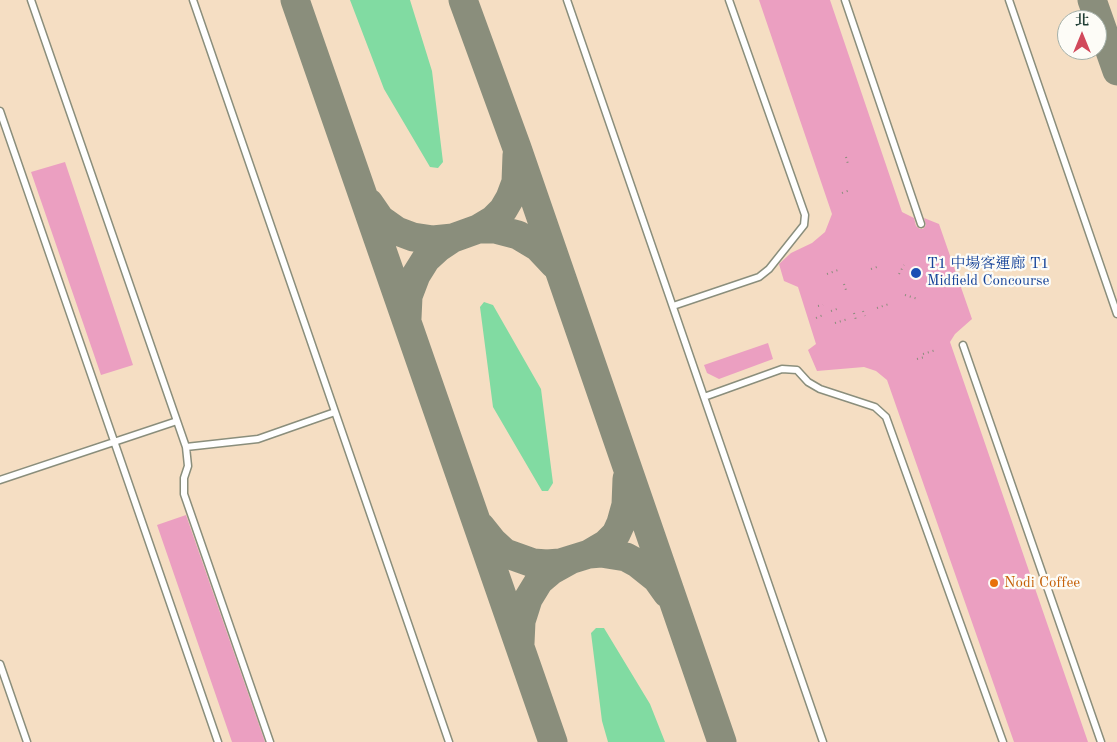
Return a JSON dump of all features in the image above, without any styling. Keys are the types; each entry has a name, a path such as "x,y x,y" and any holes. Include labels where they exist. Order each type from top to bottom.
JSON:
{"lane":[{"path":"31,0 186,447 188,466 184,478 184,494 270,742"},
{"path":"193,0 449,742"},
{"path":"567,0 824,742"},
{"path":"673,306 759,276 769,269 804,225 805,215 729,0"},
{"path":"845,0 921,224"},
{"path":"1009,0 1117,314"},
{"path":"0,111 218,742"},
{"path":"963,345 1101,742"},
{"path":"704,397 782,369 797,370 808,382 820,389 876,407 886,417 1003,742"},
{"path":"186,447 258,439 335,412"},
{"path":"0,480 177,421"},
{"path":"0,664 27,742"}],"path":[{"path":"846,157 848,164"},
{"path":"842,193 850,190"},
{"path":"900,274 904,265"},
{"path":"871,269 877,267"},
{"path":"827,274 838,270"},
{"path":"844,284 846,290"},
{"path":"905,295 918,299"},
{"path":"877,308 889,304"},
{"path":"818,306 823,305"},
{"path":"831,311 837,309"},
{"path":"863,311 865,316"},
{"path":"854,314 856,320"},
{"path":"816,318 823,315"},
{"path":"835,323 848,319"},
{"path":"917,359 936,350"}],"green space":[{"path":"350,0 410,0 432,71 443,162 438,168 430,167 384,89"},
{"path":"484,302 493,305 541,389 553,483 548,491 542,491 493,407 480,307"},
{"path":"596,628 604,628 650,704 665,742 608,742 602,721 591,633"}],"building":[{"name":"T1 中場客運廊 T1 Midfield Concourse","path":"759,0 830,0 902,212 914,218 916,226 920,229 923,229 926,225 924,218 939,224 972,319 955,334 950,342 1088,742 1014,742 887,380 876,371 864,367 817,371 808,350 816,344 798,287 784,281 779,264 791,253 812,243 825,232 832,214"},
{"path":"65,162 133,365 101,375 31,172"},
{"path":"768,343 773,359 719,379 707,373 704,365"},
{"path":"186,515 265,742 232,742 157,525"}],"taxiway":[{"path":"295,0 553,742"},
{"path":"463,0 517,148 722,742"},
{"path":"1092,0 1117,71"},
{"path":"369,203 380,219 397,231 413,237 433,240 453,238 478,229 493,220 503,210 516,182 517,155"},
{"path":"478,229 495,229 518,235 538,247 554,264"},
{"path":"407,318 408,296 416,275 426,259 453,238"},
{"path":"589,554 606,544 616,534 626,505 627,479"},
{"path":"481,527 505,553 533,563 560,563 589,554 601,553 626,557 657,579 667,593"},
{"path":"520,643 521,621 528,599 539,581 552,570 570,560"}],"place":[{"name":"T1 中場客運廊 T1 Midfield Concourse","path":"916,273"},
{"name":"Nodi Coffee","path":"994,583"}]}
